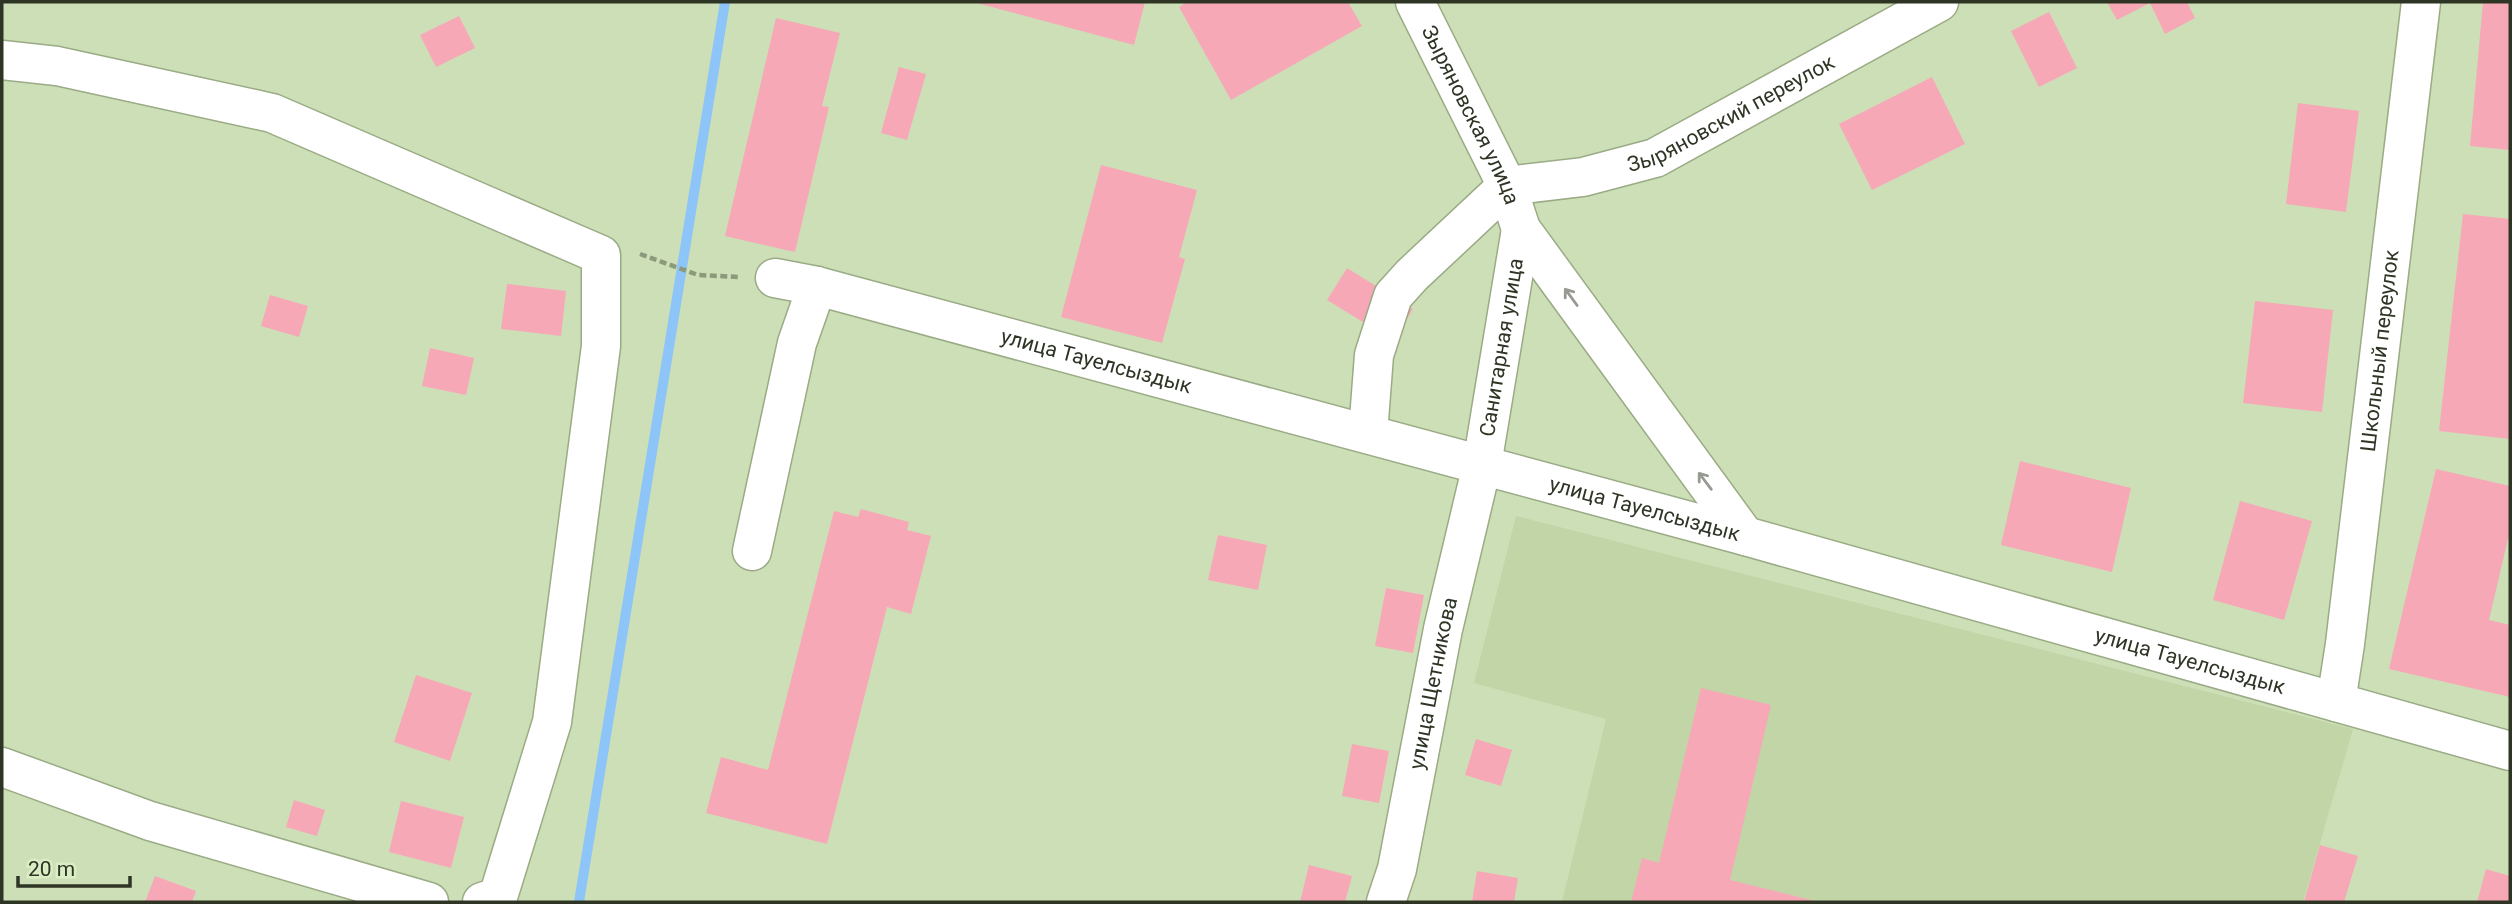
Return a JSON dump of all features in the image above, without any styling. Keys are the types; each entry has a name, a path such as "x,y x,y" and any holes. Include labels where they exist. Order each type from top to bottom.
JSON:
{"street":[{"name":"Зыряновская улица","path":"1415,2 1507,186 1521,229"},
{"name":"Зыряновский переулок","path":"1507,186 1583,177 1656,158 1939,2"},
{"name":"Школьный переулок","path":"2336,702 2347,631 2421,2"},
{"path":"2,60 57,66 272,113 601,255 601,346 552,722 490,900"},
{"path":"1368,433 1374,355 1393,296 1507,186"},
{"path":"1521,229 1745,536"},
{"name":"Санитарная улица","path":"1482,465 1521,229"},
{"name":"улица Тауелсыздык","path":"775,278 817,286 1368,433 2510,751"},
{"path":"752,551 797,343 817,286"},
{"name":"улица Щетникова","path":"1386,902 1397,869 1443,629 1482,465"},
{"path":"2,767 150,821 429,902"}],"path":[{"path":"668,264 698,275"}],"shaded area":[{"path":"1516,516 2353,729 2303,902 1562,902 1606,719 1474,683"}],"building":[{"path":"973,2 1145,2 1134,45"},
{"path":"1187,2 1348,2 1362,26 1231,100 1179,7"},
{"path":"2107,2 2187,2 2195,18 2165,34 2150,3 2117,20"},
{"path":"2483,2 2510,2 2510,150 2470,146"},
{"path":"2049,12 2077,68 2039,87 2011,31"},
{"path":"459,16 475,48 436,67 420,35"},
{"path":"776,18 840,33 822,106 829,107 795,252 725,236"},
{"path":"899,67 926,74 907,140 881,133"},
{"path":"1932,77 1965,144 1872,190 1839,124"},
{"path":"2298,103 2359,111 2346,212 2286,204"},
{"path":"1101,165 1197,190 1179,257 1185,259 1162,343 1061,317"},
{"path":"2463,214 2510,219 2510,439 2439,431"},
{"path":"1347,268 1413,309 1394,341 1327,300"},
{"path":"507,284 566,291 561,336 501,329"},
{"path":"270,295 308,306 299,337 261,326"},
{"path":"2255,301 2333,310 2322,412 2243,403"},
{"path":"430,348 474,358 466,395 422,386"},
{"path":"2020,461 2131,488 2112,572 2001,545"},
{"path":"2436,469 2510,486 2510,530 2489,620 2510,625 2510,697 2389,669"},
{"path":"2240,501 2312,521 2284,620 2213,600"},
{"path":"861,509 909,522 907,530 931,536 911,614 887,607 827,844 706,813 721,757 768,770 834,511 858,517"},
{"path":"1218,535 1267,545 1258,590 1208,580"},
{"path":"1386,588 1424,595 1413,653 1375,646"},
{"path":"416,675 472,693 450,761 394,742"},
{"path":"1701,688 1771,705 1730,880 1819,902 1631,902 1642,858 1659,863"},
{"path":"1476,739 1512,750 1501,786 1465,775"},
{"path":"1352,744 1389,751 1379,803 1342,796"},
{"path":"294,800 325,810 317,836 286,827"},
{"path":"401,801 464,817 451,868 389,852"},
{"path":"2320,845 2358,856 2344,902 2304,902"},
{"path":"1309,865 1352,876 1345,902 1300,902"},
{"path":"2486,869 2510,876 2510,902 2477,902"},
{"path":"1477,871 1518,878 1514,902 1472,902"},
{"path":"155,876 196,891 192,902 145,902"}],"waterway":[{"path":"579,902 725,2"}]}
